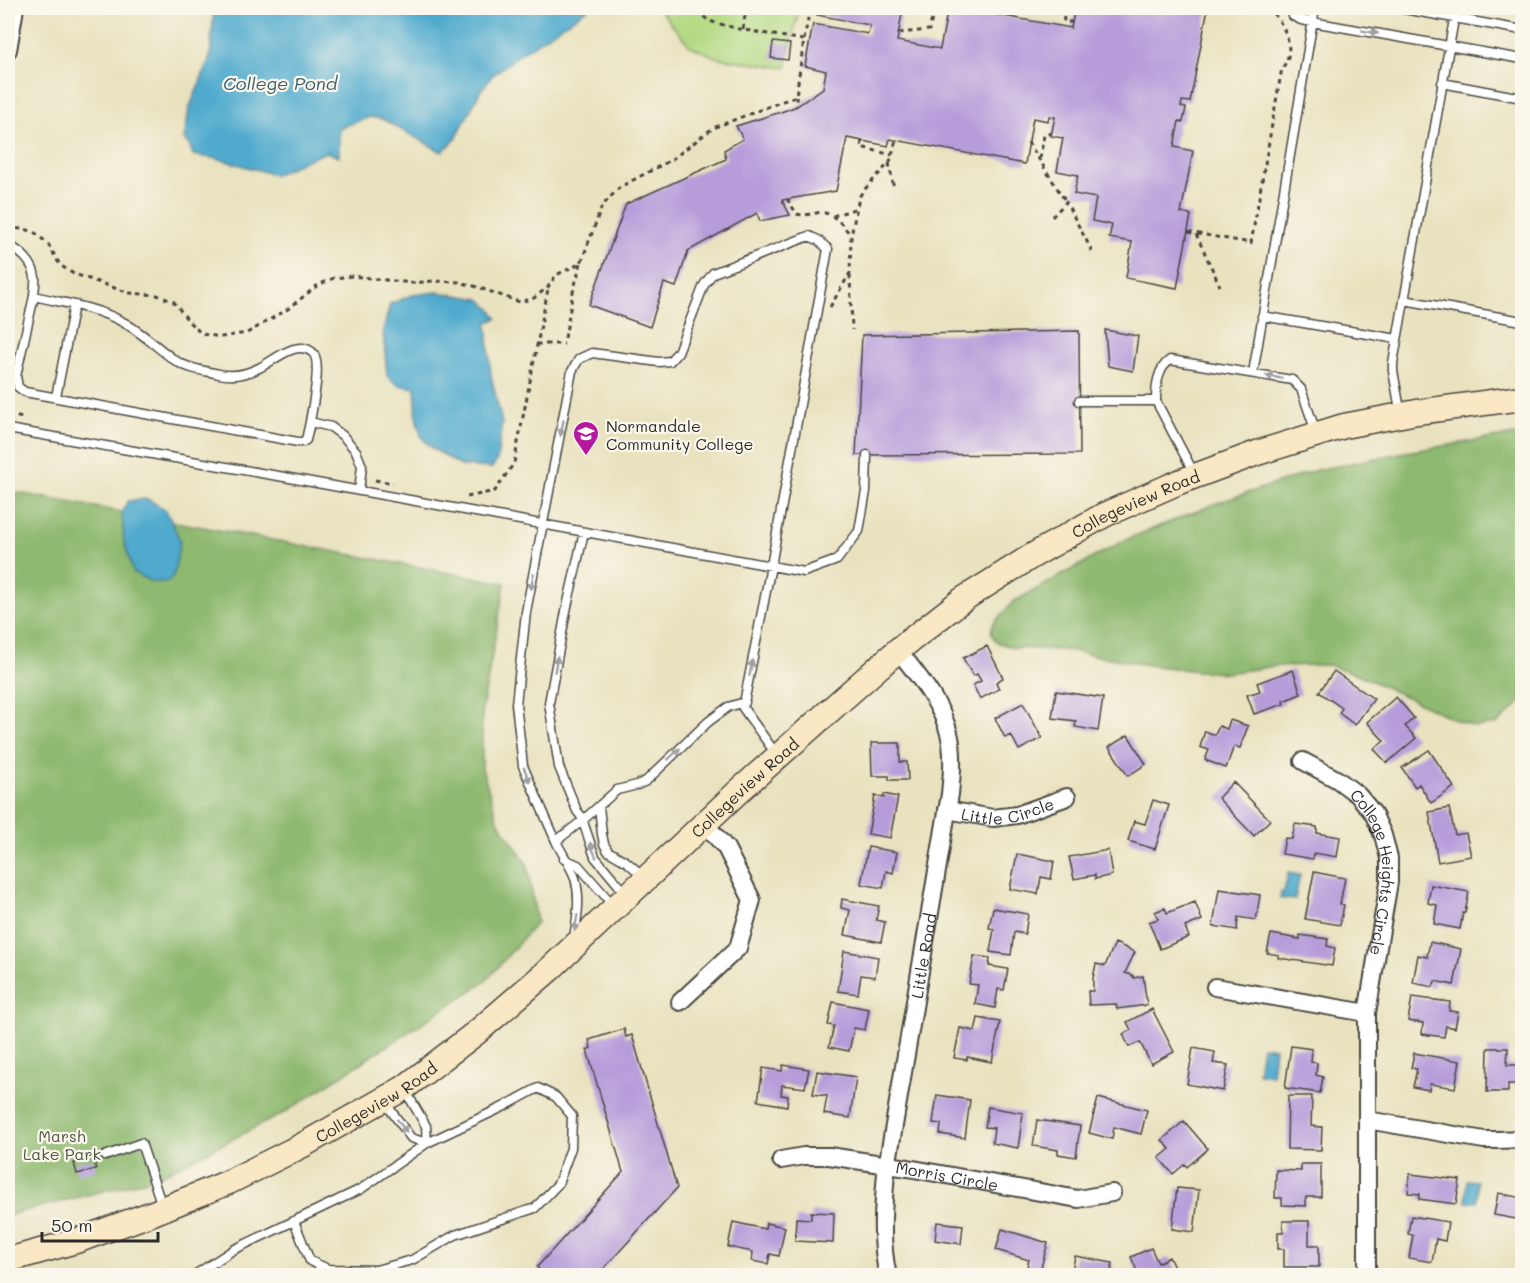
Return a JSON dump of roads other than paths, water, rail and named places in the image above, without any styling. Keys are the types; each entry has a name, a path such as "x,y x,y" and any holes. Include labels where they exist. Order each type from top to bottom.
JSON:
{"street":[{"path":"8,50 15,8"},
{"name":"Collegeview Road","path":"8,1260 76,1241 230,1182 303,1145 394,1094 477,1032 572,949 740,790 898,650 962,600 1032,556 1104,515 1195,476 1257,453 1344,426 1401,415 1522,398"},
{"name":"Little Road","path":"888,1275 884,1256 882,1214 888,1165 950,794 952,764 949,734 939,707 898,650"},
{"name":"College Heights Circle","path":"1303,761 1338,780 1358,795 1373,813 1383,835 1389,858 1389,882 1367,1013 1367,1275"},
{"name":"Little Circle","path":"947,810 993,818 1017,815 1067,797"},
{"path":"680,1002 738,948 752,900 726,848 705,824"},
{"path":"1215,987 1367,1013"},
{"path":"1367,1120 1484,1140 1522,1138"},
{"name":"Morris Circle","path":"781,1160 804,1156 829,1156 1078,1199 1112,1193"}],"lane":[{"path":"1290,8 1296,18 1313,22 1522,59"},
{"path":"1253,373 1315,8"},
{"path":"1398,8 1522,30"},
{"path":"1401,415 1393,371 1397,339 1456,8"},
{"path":"1443,83 1522,98"},
{"path":"572,949 579,906 575,877 564,859 523,766 516,704 526,612 572,371 579,359 592,353 659,362 670,361 678,352 704,285 713,273 808,236 818,240 828,249 743,708 778,757"},
{"path":"8,245 16,249 28,261 35,276 34,296 16,376 18,387 25,392 298,442 306,440 318,368 316,356 311,351 304,348 291,350 258,369 241,375 223,375 178,362 124,322 104,312 34,296"},
{"path":"1404,300 1522,321"},
{"path":"56,398 74,305"},
{"path":"1262,316 1397,339"},
{"path":"1195,476 1156,401 1159,375 1166,362 1170,360 1292,380 1301,389 1316,435"},
{"path":"1079,401 1156,401"},
{"path":"310,422 331,427 343,436 356,451 362,466 359,491"},
{"path":"8,429 804,572 837,560 859,531 866,491 867,455"},
{"path":"584,532 549,703 559,767 581,816 595,857 622,902"},
{"path":"556,841 617,790 646,781 708,722 728,707 745,702"},
{"path":"598,806 604,844 608,851 627,862 647,879"},
{"path":"564,859 578,865 622,902"},
{"path":"193,1275 233,1250 361,1189 427,1143 538,1088 556,1097 572,1116 571,1148 558,1184 535,1208 455,1234 412,1260 376,1270 328,1269 310,1261 294,1221"},
{"path":"394,1094 411,1137 427,1143"},
{"path":"394,1094 426,1126 427,1143"},
{"path":"105,1156 141,1143 163,1209"}],"water":[{"name":"College Pond","path":"214,8 589,8 493,75 481,90 455,140 442,152 382,119 370,117 339,128 339,157 327,152 275,175 219,159 193,155 189,144 184,140 189,109 210,57"},
{"path":"438,292 480,299 497,318 487,323 491,375 502,423 497,460 492,468 461,466 433,449 422,438 417,422 415,388 398,385 387,376 383,331 390,304 412,295"},
{"path":"147,499 166,510 180,540 174,574 168,582 152,582 133,572 124,541 122,512 128,501"},
{"path":"1288,873 1300,875 1295,900 1280,898 1281,892 1284,892"},
{"path":"1262,1046 1275,1048 1272,1075 1258,1073"},
{"path":"1467,1180 1477,1181 1477,1202 1466,1202"}],"place":[{"name":"Normandale Community College","path":"586,457"}],"park label":[{"name":"Marsh Lake Park","path":"62,1144"}]}
